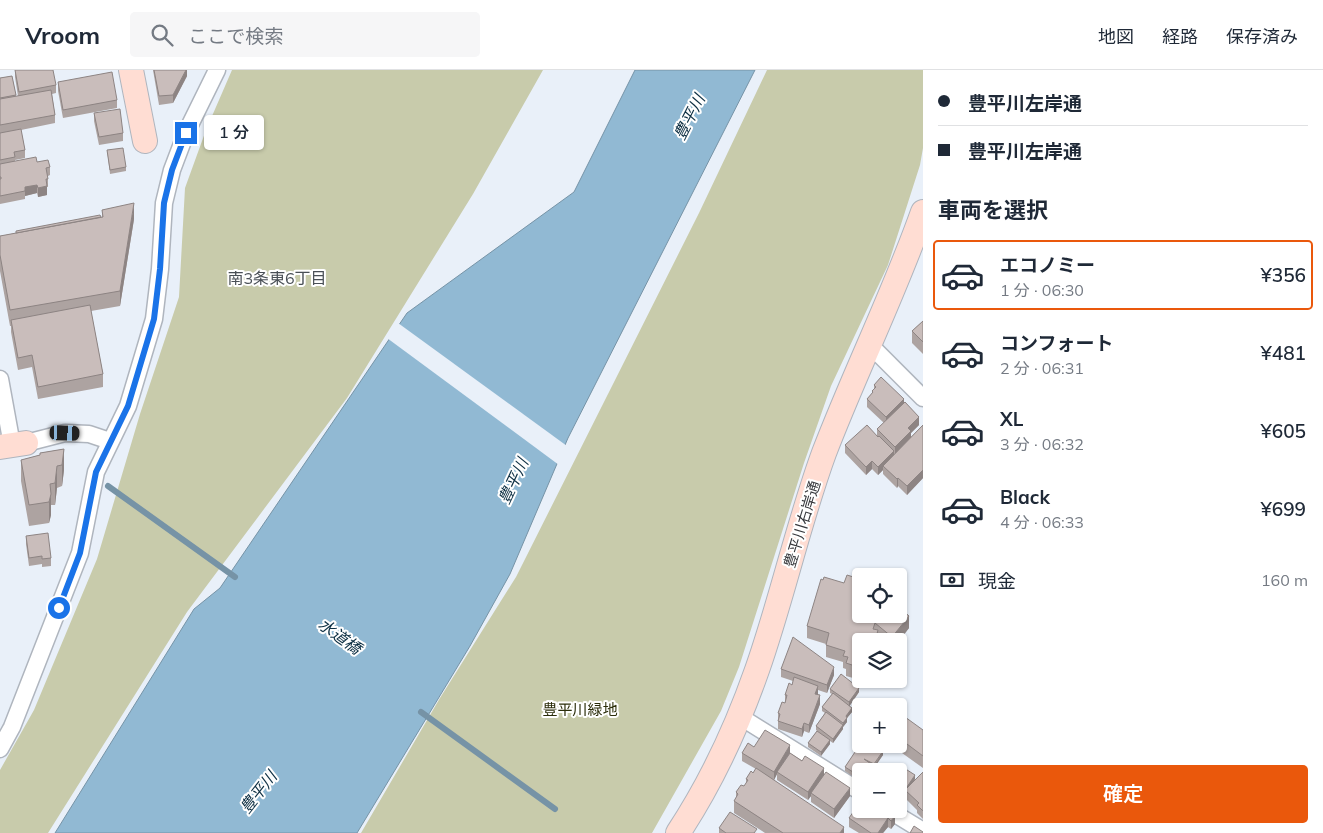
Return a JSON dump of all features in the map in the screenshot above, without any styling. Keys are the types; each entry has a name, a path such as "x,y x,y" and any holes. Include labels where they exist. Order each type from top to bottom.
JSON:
{"street":[{"path":"131,70 145,141"},
{"path":"0,749 12,727 80,553 96,472 128,406 154,319 160,269 164,203 172,170 186,133 217,70"},
{"name":"豊平川右岸通","path":"678,833 713,772 739,716 757,670 824,454 907,258 923,212"},
{"path":"870,345 923,398"},
{"path":"0,379 13,445 65,433 89,434 110,441"},
{"path":"739,716 852,786"},
{"path":"902,818 923,831"}],"green space":[{"path":"232,70 543,70 473,194 347,398 187,612 48,833 0,833 0,770 34,710 97,559 140,414 179,297 185,188 206,130"},
{"name":"豊平川緑地","path":"767,70 923,70 923,148 920,165 888,265 831,386 804,463 739,667 721,711 652,833 361,833 440,698 516,577 699,213"}],"water":[{"name":"豊平川","path":"635,70 755,70 568,438 510,574 470,646 357,833 55,833 194,609 220,588 407,313 574,192"}],"pier":[{"path":"398,323 567,446 559,465 387,338"}],"building":[{"path":"15,70 53,70 56,85 19,92"},
{"path":"154,70 186,70 173,95 159,96"},
{"path":"112,72 117,100 63,110 58,82"},
{"path":"12,76 16,95 0,98 0,78"},
{"path":"51,90 55,115 0,125 0,99"},
{"path":"120,109 123,133 99,137 94,113"},
{"path":"21,129 25,150 14,152 15,157 0,160 0,133"},
{"path":"123,148 126,167 110,170 107,150"},
{"path":"36,157 37,162 48,160 50,167 46,168 47,186 38,188 37,185 25,187 25,191 0,196 0,164"},
{"path":"134,203 120,291 10,310 0,255 0,236 103,217 102,210"},
{"path":"100,215 101,217 16,233 16,231"},
{"path":"90,305 103,374 38,387 32,355 18,358 11,320"},
{"path":"923,321 923,342 912,331"},
{"path":"881,377 904,399 886,417 867,399 876,387 874,385"},
{"path":"905,402 919,417 908,428 911,431 895,447 877,429"},
{"path":"867,425 894,451 878,467 872,461 866,467 845,445"},
{"path":"923,425 923,470 907,486 883,466"},
{"path":"64,449 62,465 57,466 55,483 50,484 51,494 49,502 29,505 21,460 40,455 40,453"},
{"path":"48,533 51,558 42,559 42,556 29,558 26,536"},
{"path":"847,575 852,577 852,623 875,623 873,629 878,630 877,633 852,633 852,665 846,663 848,657 843,656 845,651 826,645 829,633 807,626 821,579 823,580 824,577 844,583"},
{"path":"875,623 903,623 895,633 887,633"},
{"path":"793,637 834,667 827,685 781,669"},
{"path":"841,674 852,683 852,688 859,688 849,702 830,689"},
{"path":"794,677 818,686 815,694 820,695 809,725 804,723 802,729 778,721 780,714 778,713 782,702 785,703 787,695 785,695 789,683 792,685"},
{"path":"833,693 852,708 843,723 822,707"},
{"path":"826,712 843,725 833,739 816,726"},
{"path":"907,718 923,730 923,756 907,744"},
{"path":"765,730 790,745 774,772 742,753 748,743 754,747"},
{"path":"817,731 830,740 821,752 808,743"},
{"path":"790,753 802,761 805,756 824,768 808,792 777,772"},
{"path":"854,753 882,753 875,763 864,759 870,763 852,763 852,771 845,767"},
{"path":"756,768 844,827 840,833 783,833 734,801 738,794 736,792 741,785 744,786 751,771 753,773"},
{"path":"907,770 915,775 907,787"},
{"path":"826,772 850,788 834,809 811,793"},
{"path":"923,772 923,811 917,805 919,803 907,792 907,788"},
{"path":"730,812 757,829 754,833 726,833 719,828"},
{"path":"852,814 852,818 888,818 878,833 871,833 849,818"},
{"path":"914,826 923,832 923,833 910,833"}],"waterway":[{"name":"水道橋","path":"108,486 235,577"},
{"name":"水道橋","path":"421,712 555,809"}],"district":[{"name":"南3条東6丁目","path":"277,278"}],"route":[{"path":"59,608 80,553 96,472 128,406 154,319 160,269 164,203 172,170 186,133"}]}
